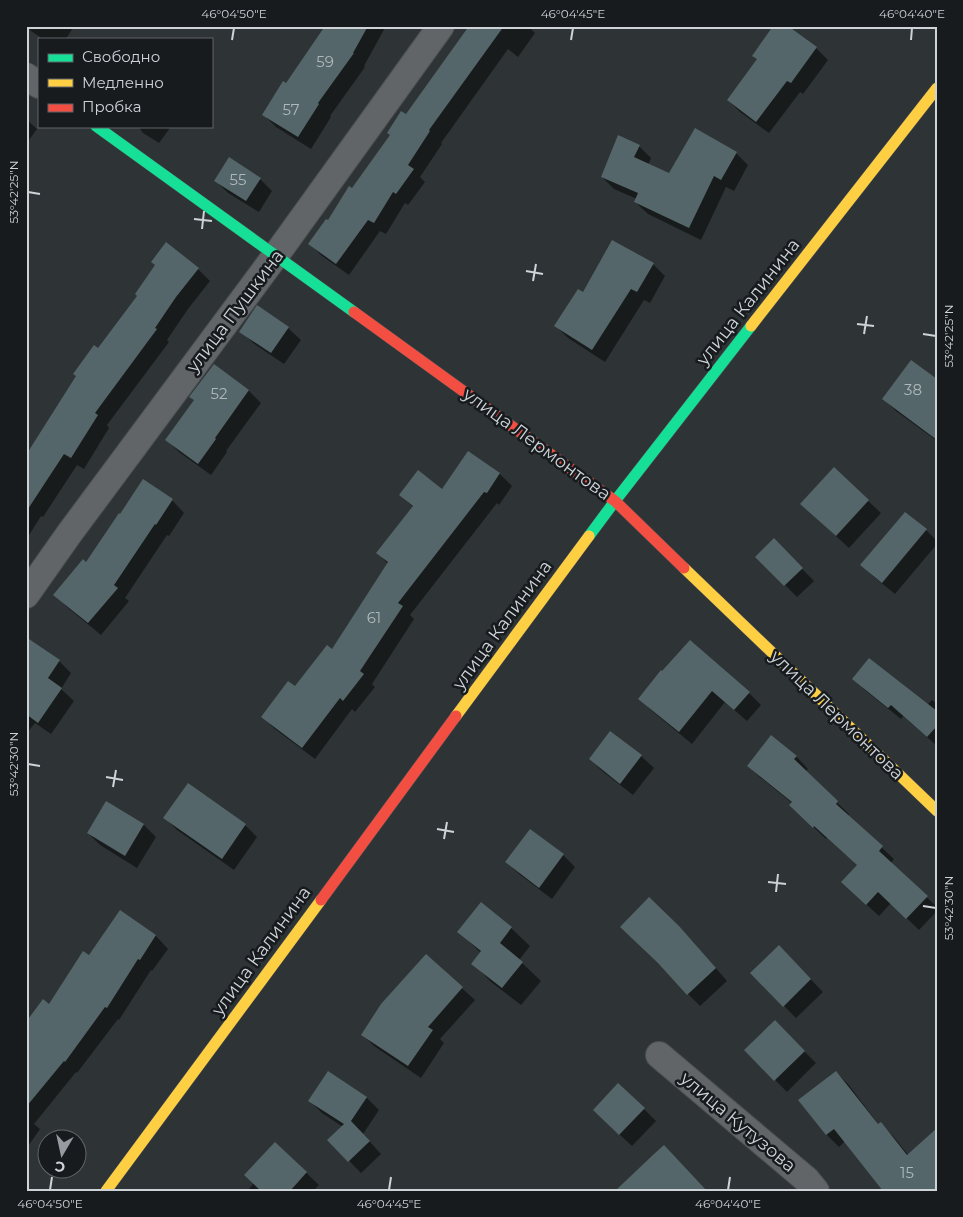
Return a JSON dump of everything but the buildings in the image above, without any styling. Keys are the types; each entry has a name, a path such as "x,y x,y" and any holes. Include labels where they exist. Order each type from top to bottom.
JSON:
{"street":[{"name":"улица Пушкина","path":"26,594 276,255 441,26"},
{"path":"26,76 38,84"},
{"name":"улица Калинина","path":"106,1191 615,501 937,88"},
{"name":"улица Лермонтова","path":"99,128 615,501 937,811"},
{"name":"улица Кутузова","path":"659,1055 805,1187"}],"traffic: fast":[{"path":"99,128 354,312"},
{"path":"589,536 751,326"}],"traffic: slow":[{"path":"751,326 937,88"},
{"path":"456,716 589,536"},
{"path":"684,568 937,811"},
{"path":"106,1191 321,900"}],"traffic: jam":[{"path":"354,312 615,501 684,568"},
{"path":"321,900 456,716"}]}
